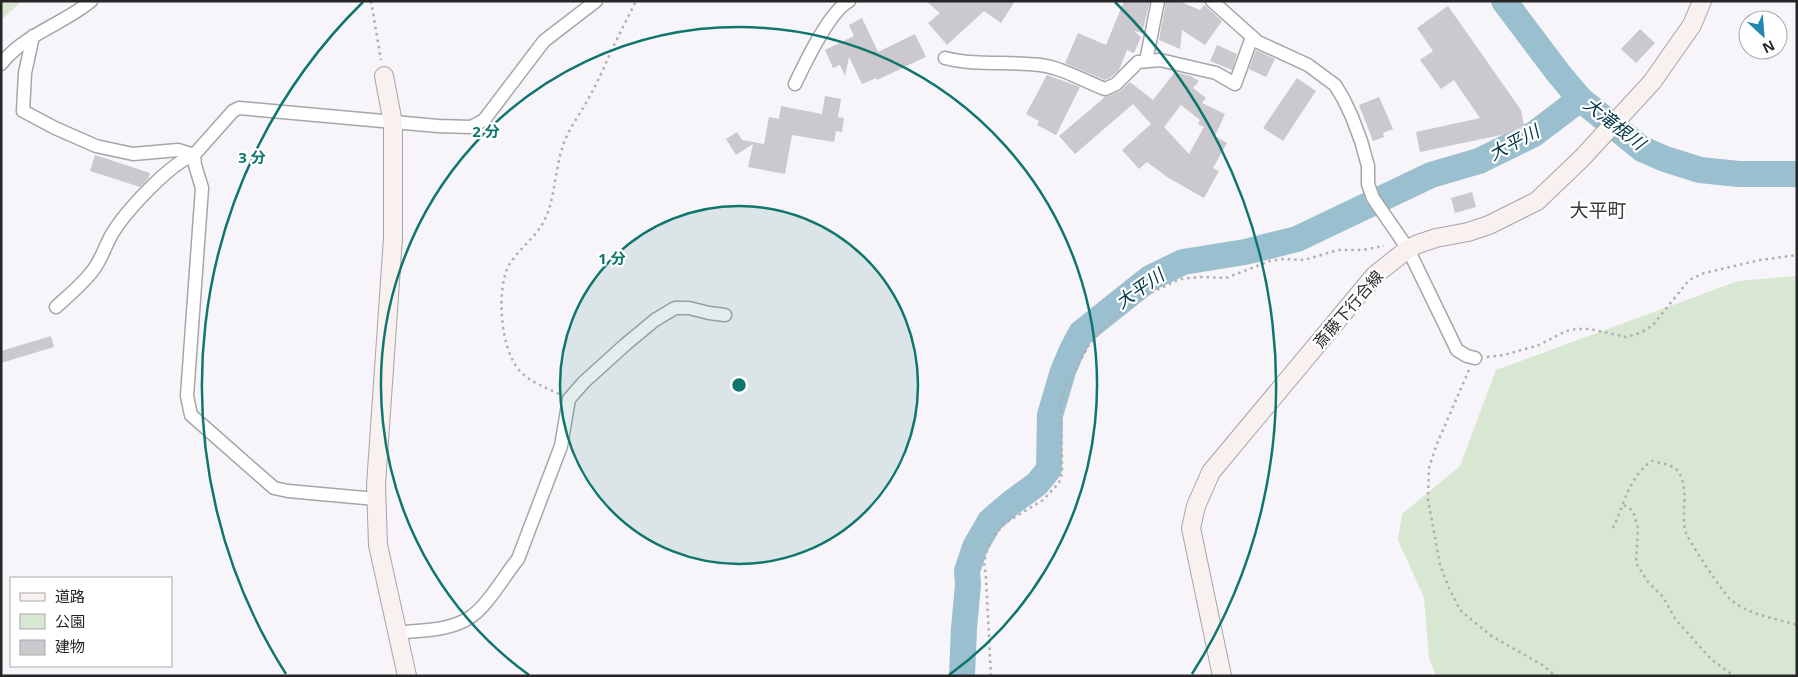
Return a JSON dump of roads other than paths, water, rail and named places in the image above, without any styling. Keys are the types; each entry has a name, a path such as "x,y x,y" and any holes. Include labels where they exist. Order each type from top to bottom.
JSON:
{"main road":[{"name":"斎藤下行合線","path":"1222,676 1191,528 1193,515 1211,472 1365,286 1405,245 1468,232 1489,225 1523,209 1537,201 1582,158 1647,87 1692,25 1702,1"},
{"path":"384,76 393,123 392,238 376,499 378,545 407,676"}],"street":[{"path":"1,64 20,44 91,1"},
{"path":"56,307 83,283 94,269 111,235 121,220 166,174 185,158 194,155 233,111 239,108 393,123 471,127 484,120 544,41 596,1"},
{"path":"796,84 804,66 828,25 836,13 849,1"},
{"path":"1146,61 1158,1"},
{"path":"1212,1 1252,37 1270,49 1308,66 1335,85 1349,111 1361,142 1368,166 1368,184 1373,198 1405,245 1457,350 1474,358"},
{"path":"33,36 25,73 23,111 96,146 133,154 178,150 194,155"},
{"path":"945,58 962,62 1042,65 1055,68 1105,89 1116,84 1138,62 1160,60 1216,73 1235,84 1252,37"},
{"path":"194,155 202,188 187,396 191,415 274,488 376,499"},
{"path":"397,633 458,624 470,618 486,602 518,559 561,446 569,399 600,366 655,320 676,308 689,308 724,315"}],"waterway":[{"name":"大滝根川","path":"1504,1 1580,99 1642,149 1665,159 1700,170 1739,174 1797,174"},
{"name":"大平川","path":"962,676 968,585 967,571 975,547 990,521 1037,484 1049,469 1050,415 1063,371 1081,333 1150,278 1183,262 1245,252 1297,239 1431,175 1479,161 1534,134 1580,99"}],"district":[{"name":"大平町","path":"1598,210"}]}
